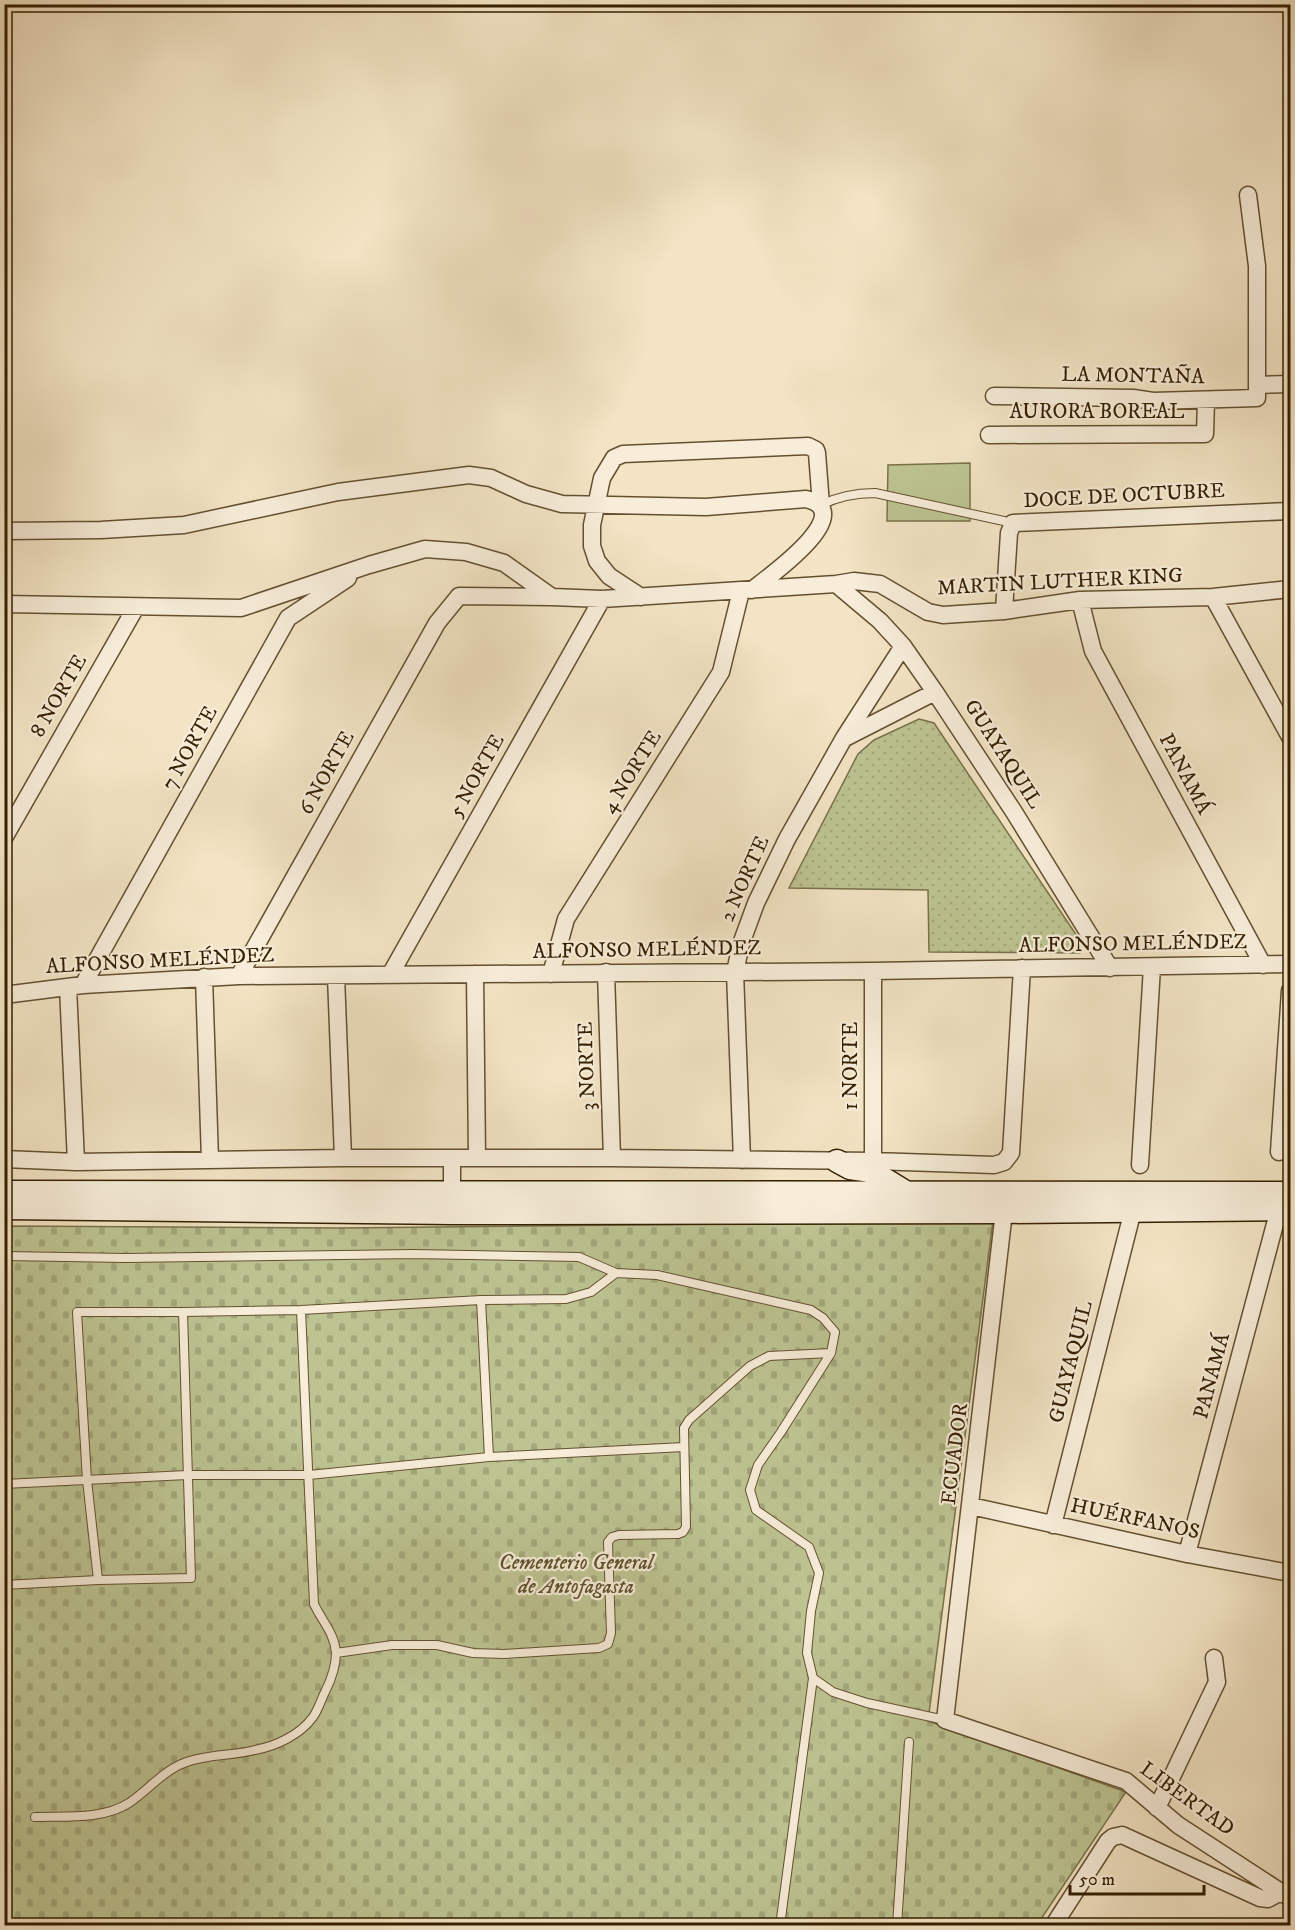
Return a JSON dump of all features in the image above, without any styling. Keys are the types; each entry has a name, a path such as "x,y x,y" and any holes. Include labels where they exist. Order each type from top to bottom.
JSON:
{"main road":[{"path":"837,1161 850,1168 870,1171 907,1193"},
{"path":"4,1192 452,1202 1287,1204"},
{"path":"4,1208 907,1193 1133,1210 1287,1204"}],"street":[{"path":"1248,195 1257,266 1257,385 1290,384"},
{"name":"LA MONTAÑA","path":"994,396 1133,398 1153,401 1257,398 1257,385"},
{"name":"AURORA BOREAL","path":"989,435 1205,434 1206,400"},
{"path":"642,597 609,576 597,561 592,546 592,525 602,478 614,458 623,454 812,447 817,453 823,514 820,528 812,540 747,590"},
{"path":"4,531 101,530 184,525 338,492 469,475 490,478 526,494 562,504 706,507 806,499 821,505"},
{"name":"DOCE DE OCTUBRE","path":"1004,611 1009,533 1013,523 1290,511"},
{"path":"4,604 241,608 369,565 425,549 466,552 504,563 552,597"},
{"name":"7 NORTE","path":"75,986 288,618 369,565"},
{"name":"MARTIN LUTHER KING","path":"459,596 602,599 855,581 880,584 928,612 943,615 1004,611 1080,600 1214,597 1290,589"},
{"name":"GUAYAQUIL","path":"836,584 880,621 903,646 1014,812 1110,968"},
{"name":"4 NORTE","path":"550,974 566,919 722,672 747,590"},
{"name":"6 NORTE","path":"239,976 438,623 459,596"},
{"path":"1214,597 1290,737"},
{"name":"5 NORTE","path":"390,975 602,599"},
{"name":"PANAMÁ","path":"1080,600 1093,651 1263,965"},
{"name":"8 NORTE","path":"4,838 136,607"},
{"name":"2 NORTE","path":"742,1160 735,972 741,944 756,903 787,839 844,738 903,646"},
{"path":"844,738 935,692"},
{"name":"ALFONSO MELÉNDEZ","path":"4,995 75,986 239,976 873,971 1290,964"},
{"path":"1140,1165 1152,967"},
{"path":"4,1159 76,1162 343,1158 612,1158 994,1165 1004,1161 1011,1153 1022,968"},
{"name":"1 NORTE","path":"873,971 873,1161"},
{"name":"3 NORTE","path":"606,972 612,1158"},
{"path":"475,974 477,1158"},
{"path":"336,976 343,1158"},
{"path":"204,977 210,1160"},
{"path":"75,986 76,1162"},
{"path":"1279,1152 1290,991"},
{"path":"452,1158 452,1202"},
{"name":"ECUADOR","path":"945,1720 1005,1202"},
{"name":"PANAMÁ","path":"1187,1554 1287,1204"},
{"name":"GUAYAQUIL","path":"1053,1525 1133,1210"},
{"name":"HUÉRFANOS","path":"971,1506 1187,1554 1290,1573"},
{"path":"1157,1808 1216,1682 1214,1658"},
{"name":"LIBERTAD","path":"945,1720 1126,1780 1179,1825 1286,1895"},
{"path":"1053,1926 1108,1841 1122,1835 1260,1898 1268,1899 1286,1895"}],"lane":[{"path":"821,505 838,496 875,493 1013,523"},
{"path":"4,1256 126,1258 412,1254 579,1257 616,1273 657,1275 811,1310 823,1318 835,1332 831,1353 758,1465 750,1490 756,1510 809,1547 819,1573 807,1653 813,1678 780,1926"},
{"path":"98,1580 87,1480 77,1312 300,1310 481,1300 566,1299 591,1292 616,1273"},
{"path":"481,1300 489,1457"},
{"path":"35,1816 85,1816 112,1811 128,1803 181,1764 191,1760 255,1750 277,1744 294,1735 313,1717 334,1673 336,1653 332,1633 321,1620 314,1604 300,1310"},
{"path":"4,1585 191,1578 183,1312"},
{"path":"336,1653 392,1645 437,1645 473,1653 504,1654 599,1648 608,1644 611,1633 608,1542 612,1537 618,1535 683,1532 686,1527 684,1428 689,1420 750,1366 769,1356 831,1353"},
{"path":"4,1484 187,1475 309,1475 489,1457 684,1447"},
{"path":"813,1678 833,1692 867,1703 945,1720"},
{"path":"897,1926 909,1742"}],"green space":[{"path":"970,463 970,521 887,521 888,465"},
{"path":"919,719 934,723 1077,936 1080,953 929,952 928,890 789,888 858,754 874,740"},
{"name":"Cementerio General de Antofagasta","path":"993,1221 928,1721 1126,1792 1037,1925 5,1926 5,1226 340,1228"}]}
